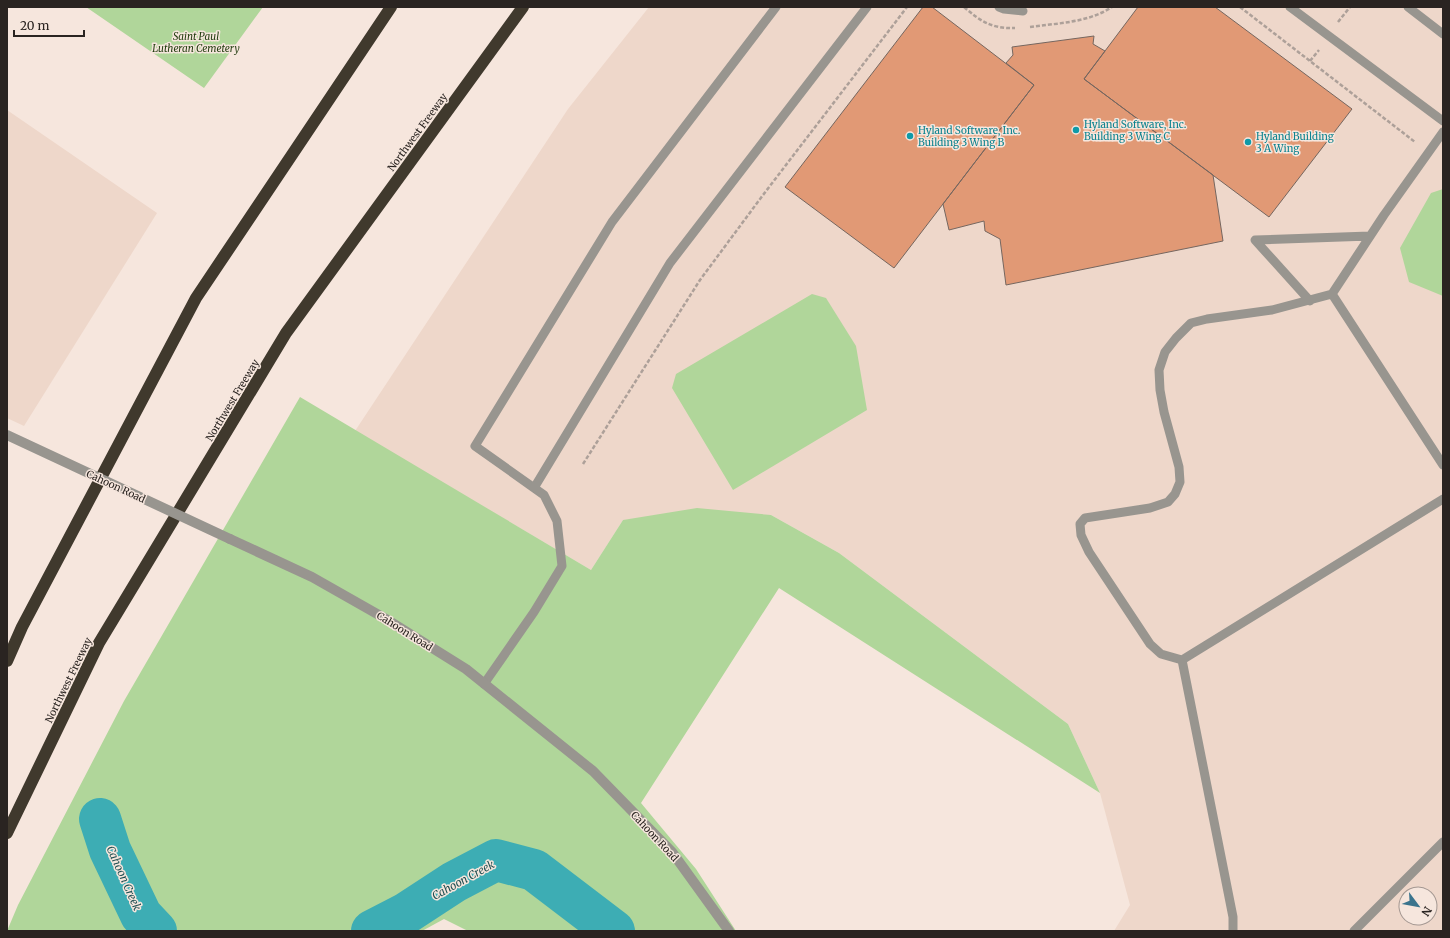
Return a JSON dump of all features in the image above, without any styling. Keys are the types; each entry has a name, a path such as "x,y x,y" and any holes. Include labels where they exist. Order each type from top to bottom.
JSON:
{"highway":[{"path":"7,661 26,620 196,298 391,7"},
{"name":"Northwest Freeway","path":"7,833 99,642 286,333 523,7"}],"street":[{"name":"Cahoon Road","path":"7,435 312,577 380,615 466,669 593,771 672,852 729,931"}],"lane":[{"path":"484,684 534,612 562,566 557,521 544,495 475,446 612,222 776,7"},
{"path":"534,488 670,263 867,7"},
{"path":"1000,7 1004,9 1022,11"},
{"path":"1290,7 1443,121"},
{"path":"1408,7 1443,34"},
{"path":"1443,132 1370,236 1332,294 1272,310 1207,319 1191,323 1176,338 1165,352 1159,370 1160,390 1164,412 1179,467 1180,482 1175,494 1168,502 1150,508 1085,518 1080,524 1081,535 1089,552 1150,644 1161,654 1182,660 1443,499"},
{"path":"1310,301 1255,240 1370,236"},
{"path":"1332,294 1443,465"},
{"path":"1182,660 1233,916 1233,931"},
{"path":"1354,931 1443,842"}],"path":[{"path":"584,464 700,280 907,7"},
{"path":"1240,7 1417,143 1413,149"},
{"path":"1335,26 1350,7"},
{"path":"1310,61 1320,48"}],"shaded area":[{"path":"649,7 1443,7 1443,931 1114,931 1130,905 1100,793 1068,724 839,553 771,515 623,520 591,570 355,431 568,109"},
{"path":"7,110 157,213 24,426 7,418"}],"green space":[{"name":"Saint Paul Lutheran Cemetery","path":"86,7 263,7 204,88"},
{"path":"1443,189 1443,296 1409,282 1400,248 1431,193"},
{"path":"812,294 826,298 856,346 867,410 733,490 672,388 676,374"},
{"path":"300,397 591,570 623,520 697,508 771,515 839,553 1068,724 1100,793 779,588 641,803 696,869 736,931 468,931 444,919 422,931 7,931 18,905 124,701"}],"building":[{"name":"Hyland Software, Inc. Building 3 Wing B","path":"923,7 932,7 1034,85 894,268 785,187"},
{"name":"Hyland Building 3 A Wing","path":"1138,7 1215,7 1352,109 1269,217 1084,79"},
{"name":"Hyland Software, Inc. Building 3 Wing C","path":"1094,36 1093,44 1105,51 1084,79 1213,175 1223,241 1006,285 1000,239 985,231 984,221 949,230 943,204 1034,85 1006,63 1013,55 1012,47"}],"waterway":[{"name":"Cahoon Creek","path":"100,819 110,850 141,915 156,931"},
{"name":"Cahoon Creek","path":"372,931 405,914 454,882 496,860 534,870 614,931"}],"place":[{"name":"Hyland Software, Inc. Building 3 Wing C","path":"1076,130"},
{"name":"Hyland Software, Inc. Building 3 Wing B","path":"910,136"},
{"name":"Hyland Building 3 A Wing","path":"1248,142"}]}
